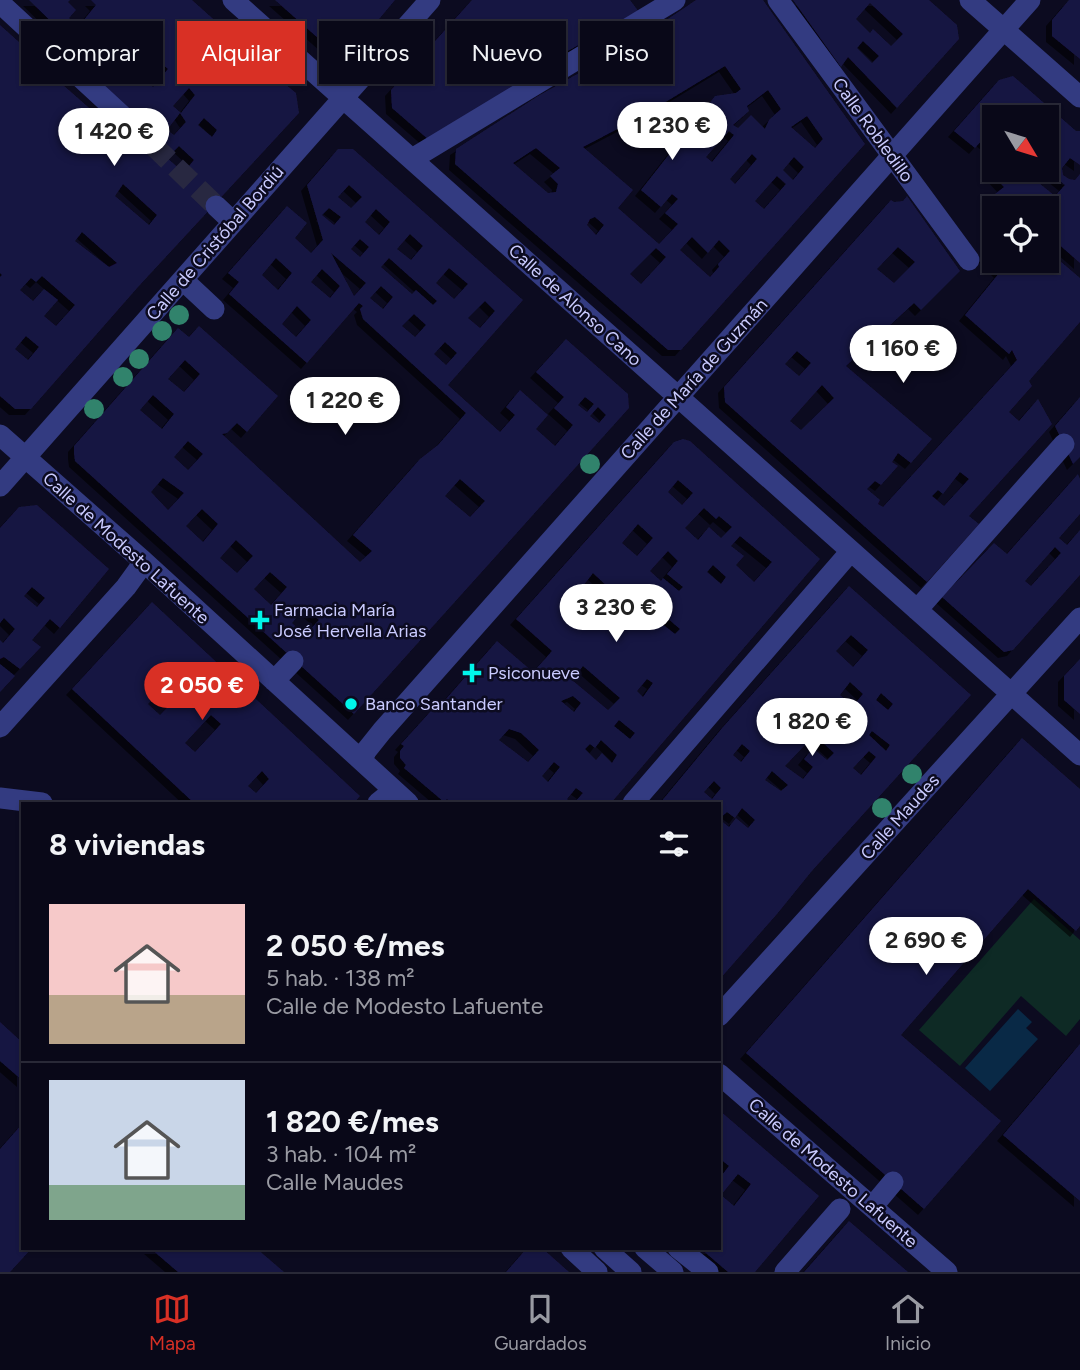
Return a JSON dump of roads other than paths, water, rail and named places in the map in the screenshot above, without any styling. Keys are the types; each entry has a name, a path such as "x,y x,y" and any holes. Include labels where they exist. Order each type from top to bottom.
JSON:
{"street":[{"name":"Calle de Alonso Cano","path":"233,0 1080,755"},
{"name":"Calle de Cristóbal Bordiú","path":"0,486 430,0"},
{"path":"412,159 675,0"},
{"name":"Calle Robledillo","path":"778,0 969,260"},
{"path":"970,0 1080,97"},
{"name":"Calle de María de Guzmán","path":"362,761 366,751 382,731 1030,0"},
{"path":"0,3 131,124"},
{"path":"216,206 233,222"},
{"path":"183,280 214,309"},
{"name":"Calle de Modesto Lafuente","path":"0,435 142,560 362,761 394,800"},
{"path":"917,610 1064,444"},
{"path":"633,802 851,551"},
{"path":"0,727 126,587 142,560"},
{"name":"Calle Maudes","path":"721,1014 1080,618"},
{"path":"274,681 293,661"},
{"path":"0,798 33,802"},
{"name":"Calle de Modesto Lafuente","path":"721,1076 947,1272"},
{"path":"873,1206 893,1182"},
{"path":"785,1272 840,1209"},
{"path":"573,1250 597,1272"},
{"path":"606,1250 631,1272"},
{"path":"647,1250 673,1272"},
{"path":"680,1250 708,1272"}],"water":[{"path":"1018,1009 1032,1022 1026,1028 1038,1039 990,1091 965,1068"}],"tunnel":[{"path":"131,124 216,206"}],"place":[{"name":"Farmacia María José Hervella Arias","path":"260,620"},
{"name":"Psiconueve","path":"472,673"},
{"name":"Banco Santander","path":"351,704"}]}
